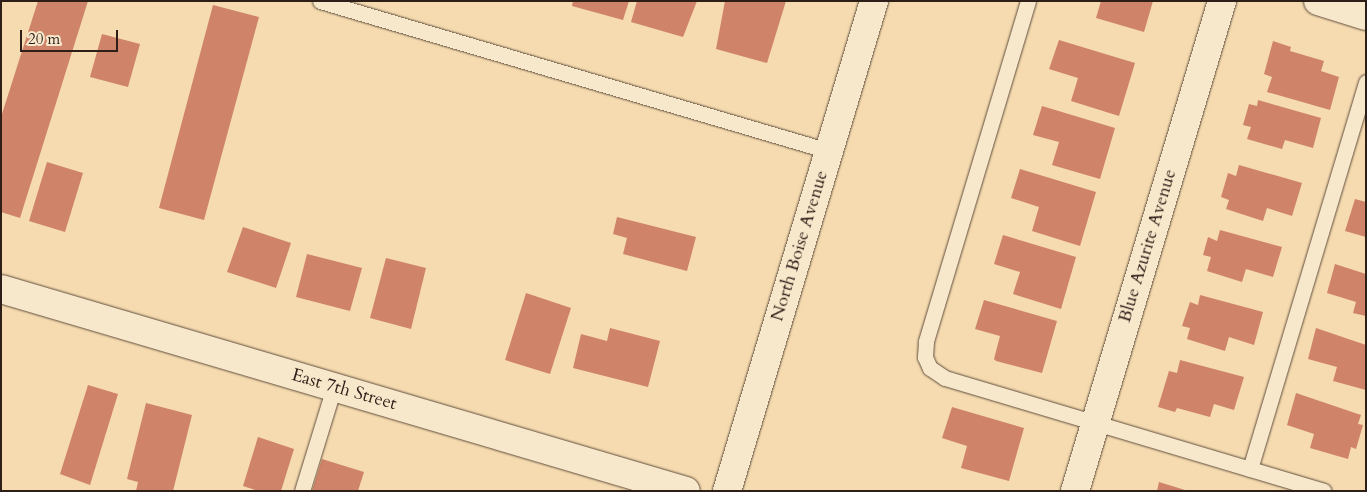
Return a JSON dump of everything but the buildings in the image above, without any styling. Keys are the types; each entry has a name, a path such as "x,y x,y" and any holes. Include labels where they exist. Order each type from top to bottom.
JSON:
{"street":[{"name":"North Boise Avenue","path":"727,491 874,1"},
{"name":"Blue Azurite Avenue","path":"1075,491 1222,1"},
{"path":"1318,1 1366,16"},
{"name":"East 7th Street","path":"1,289 686,491"}],"lane":[{"path":"320,1 829,151"},
{"path":"1028,1 926,342 925,357 930,368 945,378 1323,491"},
{"path":"1250,469 1366,82"},
{"path":"302,491 334,387"}]}
